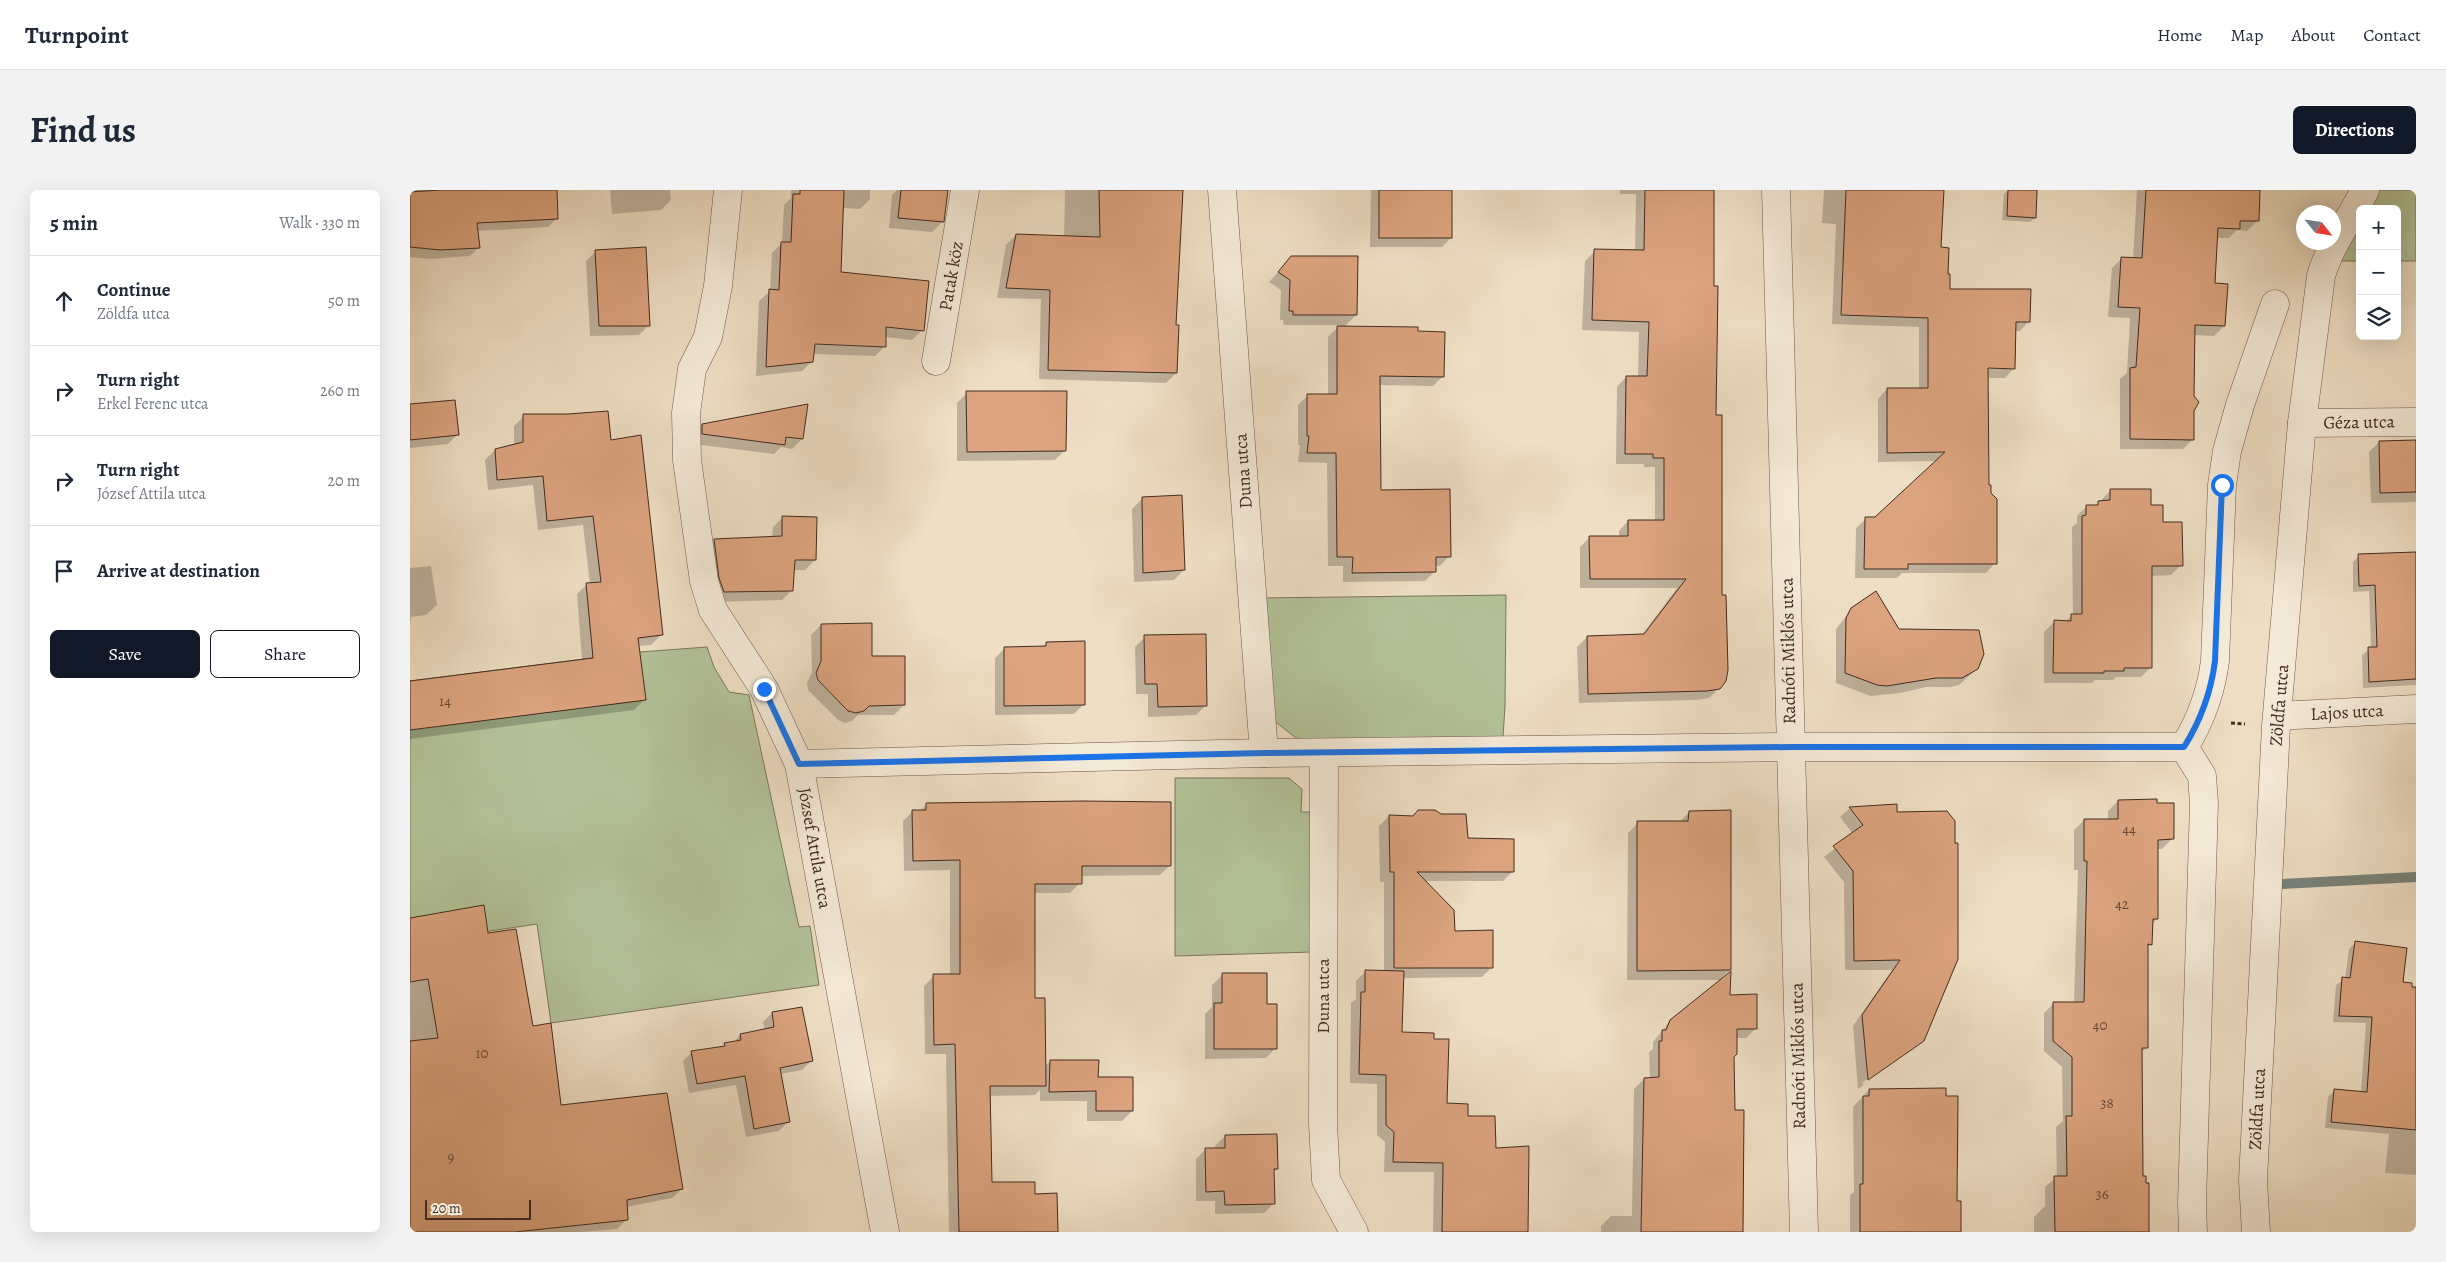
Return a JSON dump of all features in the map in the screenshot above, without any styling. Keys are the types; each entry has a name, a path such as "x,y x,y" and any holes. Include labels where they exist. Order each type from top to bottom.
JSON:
{"street":[{"name":"József Attila utca","path":"728,190 718,286 708,337 692,369 686,413 687,460 704,581 713,610 764,689 799,764 885,1232"},
{"name":"Patak köz","path":"936,361 965,190"},
{"name":"Duna utca","path":"1222,190 1264,753"},
{"name":"Radnóti Miklós utca","path":"1776,190 1804,1232"},
{"name":"Zöldfa utca","path":"2256,1232 2253,1180 2277,721 2302,423 2321,276 2326,258 2365,190"},
{"path":"2184,747 2198,720 2211,687 2215,661 2222,485 2227,451 2240,405 2275,304"},
{"name":"Géza utca","path":"2302,423 2416,422"},
{"name":"Lajos utca","path":"2277,721 2416,709"},
{"path":"799,764 1264,753 1790,747 2184,747"},
{"path":"2184,747 2202,776 2204,803 2193,1193 2194,1232"},
{"name":"Duna utca","path":"1324,753 1323,1124 1326,1180 1354,1232"}],"path":[{"path":"2198,720 2277,721"}],"green space":[{"path":"2373,190 2416,190 2416,261 2401,261 2401,205 2367,205"},
{"path":"2356,229 2356,261 2341,261"},
{"path":"1506,595 1503,737 1307,743 1296,738 1272,719 1261,598"},
{"path":"707,647 714,667 729,692 749,695 799,927 810,926 819,985 551,1023 537,924 410,943 410,681 640,652"},
{"path":"1175,778 1289,778 1302,789 1301,812 1310,812 1313,952 1175,956"}],"building":[{"path":"440,190 557,190 558,219 477,223 480,248 440,250 410,247 410,192"},
{"path":"800,190 844,190 841,272 929,281 924,331 886,327 886,347 815,344 813,362 766,367 769,289 779,290 781,242 791,242 793,194 800,194"},
{"path":"901,190 948,190 944,222 898,218"},
{"path":"1099,190 1183,190 1176,325 1179,325 1177,373 1048,370 1050,290 1006,288 1016,234 1100,237"},
{"path":"1379,190 1452,190 1452,238 1379,238"},
{"path":"1645,190 1714,190 1714,286 1718,286 1716,415 1722,415 1722,595 1726,595 1728,670 1726,681 1720,689 1707,691 1588,694 1587,636 1644,634 1686,579 1590,579 1589,536 1628,536 1628,520 1664,520 1664,458 1653,458 1653,454 1625,454 1626,376 1647,376 1649,322 1592,320 1594,249 1644,250"},
{"path":"1846,190 1944,190 1941,247 1949,248 1948,274 1950,274 1950,289 2031,289 2030,322 2016,322 2015,369 1988,368 1989,485 1991,485 1991,493 1997,499 1997,564 1908,564 1908,569 1864,569 1865,517 1875,517 1945,452 1887,453 1887,388 1928,388 1928,318 1841,315"},
{"path":"2008,190 2037,190 2036,218 2007,216"},
{"path":"2146,190 2260,190 2259,221 2240,221 2240,229 2218,228 2215,283 2228,284 2225,326 2195,325 2194,396 2199,402 2194,411 2194,440 2130,439 2130,368 2136,367 2140,308 2118,307 2121,257 2142,258"},
{"path":"646,247 650,326 599,326 595,250"},
{"path":"1291,256 1358,256 1357,315 1293,315 1293,311 1289,311 1290,280 1278,272"},
{"path":"1337,326 1418,327 1418,331 1445,332 1444,377 1380,376 1381,490 1450,489 1451,557 1436,557 1436,572 1352,573 1353,557 1337,557 1336,453 1307,453 1309,436 1307,436 1307,394 1337,394"},
{"path":"966,391 1067,391 1066,451 967,452"},
{"path":"455,400 459,435 410,440 410,404"},
{"path":"808,404 803,439 786,437 785,445 702,434 702,424"},
{"path":"608,411 611,440 641,435 663,635 638,638 646,700 410,730 410,681 593,658 586,583 601,582 593,516 547,521 543,476 497,480 495,449 523,442 523,414 568,414"},
{"path":"2416,440 2416,492 2380,493 2379,441"},
{"path":"2110,489 2151,489 2151,505 2163,505 2163,522 2182,522 2183,566 2152,566 2152,668 2124,668 2124,671 2104,671 2104,673 2053,673 2054,620 2071,621 2071,614 2082,614 2082,516 2086,515 2086,505 2098,505 2098,501 2110,500"},
{"path":"1182,495 1185,570 1143,573 1142,497"},
{"path":"782,516 817,517 816,560 795,560 793,591 724,592 719,578 714,539 782,536"},
{"path":"2416,552 2416,679 2369,682 2368,647 2377,647 2375,585 2359,586 2358,554"},
{"path":"1876,591 1899,629 1979,630 1984,654 1978,669 1962,678 1936,678 1887,686 1877,685 1845,673 1846,618 1851,608"},
{"path":"872,623 872,656 905,656 905,705 869,706 864,711 856,713 848,711 818,680 816,673 821,661 821,624"},
{"path":"1206,634 1207,706 1158,707 1157,684 1145,684 1144,635"},
{"path":"1085,641 1085,705 1004,706 1004,647 1046,646 1046,642"},
{"path":"2157,799 2157,803 2174,803 2174,839 2158,840 2158,919 2153,919 2152,945 2148,944 2148,1048 2142,1048 2143,1176 2146,1176 2146,1183 2149,1183 2149,1232 2055,1232 2054,1176 2067,1176 2066,1116 2072,1116 2072,1057 2053,1041 2053,1002 2084,1002 2087,861 2084,861 2084,819 2118,819 2118,800"},
{"path":"1171,802 1171,866 1082,866 1082,884 1035,884 1035,998 1045,998 1046,1086 990,1086 992,1182 1035,1182 1035,1194 1057,1193 1058,1232 959,1232 955,1044 934,1045 933,974 960,974 960,860 913,861 912,810 926,810 926,803"},
{"path":"1897,804 1897,812 1947,811 1955,821 1955,843 1958,843 1958,959 1924,1041 1868,1080 1862,1015 1900,960 1854,961 1853,871 1833,846 1863,825 1849,807"},
{"path":"1418,810 1435,810 1441,814 1466,814 1468,838 1514,839 1514,872 1417,872 1454,910 1455,931 1493,930 1493,968 1394,968 1394,872 1390,872 1389,815 1413,816"},
{"path":"1731,810 1731,970 1637,971 1637,821 1688,821 1689,811"},
{"path":"484,905 488,933 516,929 533,1026 551,1023 561,1105 667,1093 683,1189 627,1200 628,1220 515,1232 410,1232 410,1041 438,1038 428,979 410,982 410,918"},
{"path":"2355,941 2407,948 2403,982 2412,983 2412,987 2416,987 2416,1130 2331,1122 2334,1089 2367,1092 2372,1017 2339,1016 2342,977 2350,978"},
{"path":"1365,970 1404,971 1402,1032 1434,1033 1434,1039 1449,1039 1447,1103 1468,1104 1468,1116 1495,1116 1496,1148 1529,1146 1528,1232 1442,1232 1443,1163 1393,1162 1394,1132 1386,1125 1386,1075 1359,1074 1361,992 1365,992"},
{"path":"1731,971 1730,995 1757,994 1757,1029 1737,1029 1737,1054 1734,1057 1735,1110 1744,1110 1743,1232 1641,1232 1644,1078 1659,1077 1659,1041 1662,1041 1662,1030 1666,1030 1670,1020"},
{"path":"1222,973 1267,973 1267,1004 1277,1004 1277,1049 1214,1049 1214,1003 1222,1003"},
{"path":"802,1007 813,1061 780,1068 790,1122 754,1129 745,1076 697,1084 691,1051 725,1046 724,1043 741,1040 740,1034 774,1027 772,1012"},
{"path":"1050,1060 1099,1060 1098,1077 1133,1077 1133,1111 1096,1111 1096,1091 1049,1092"},
{"path":"1946,1088 1946,1096 1958,1096 1957,1201 1961,1201 1961,1232 1860,1232 1860,1184 1863,1184 1863,1096 1869,1096 1869,1089"},
{"path":"1277,1134 1278,1169 1274,1169 1275,1204 1225,1205 1224,1191 1206,1192 1205,1148 1225,1148 1225,1135"}],"waterway":[{"path":"2283,884 2416,877"}],"route":[{"path":"764,689 799,764 1264,753 1790,747 2184,747 2198,720 2211,687 2215,661 2222,485"}]}
